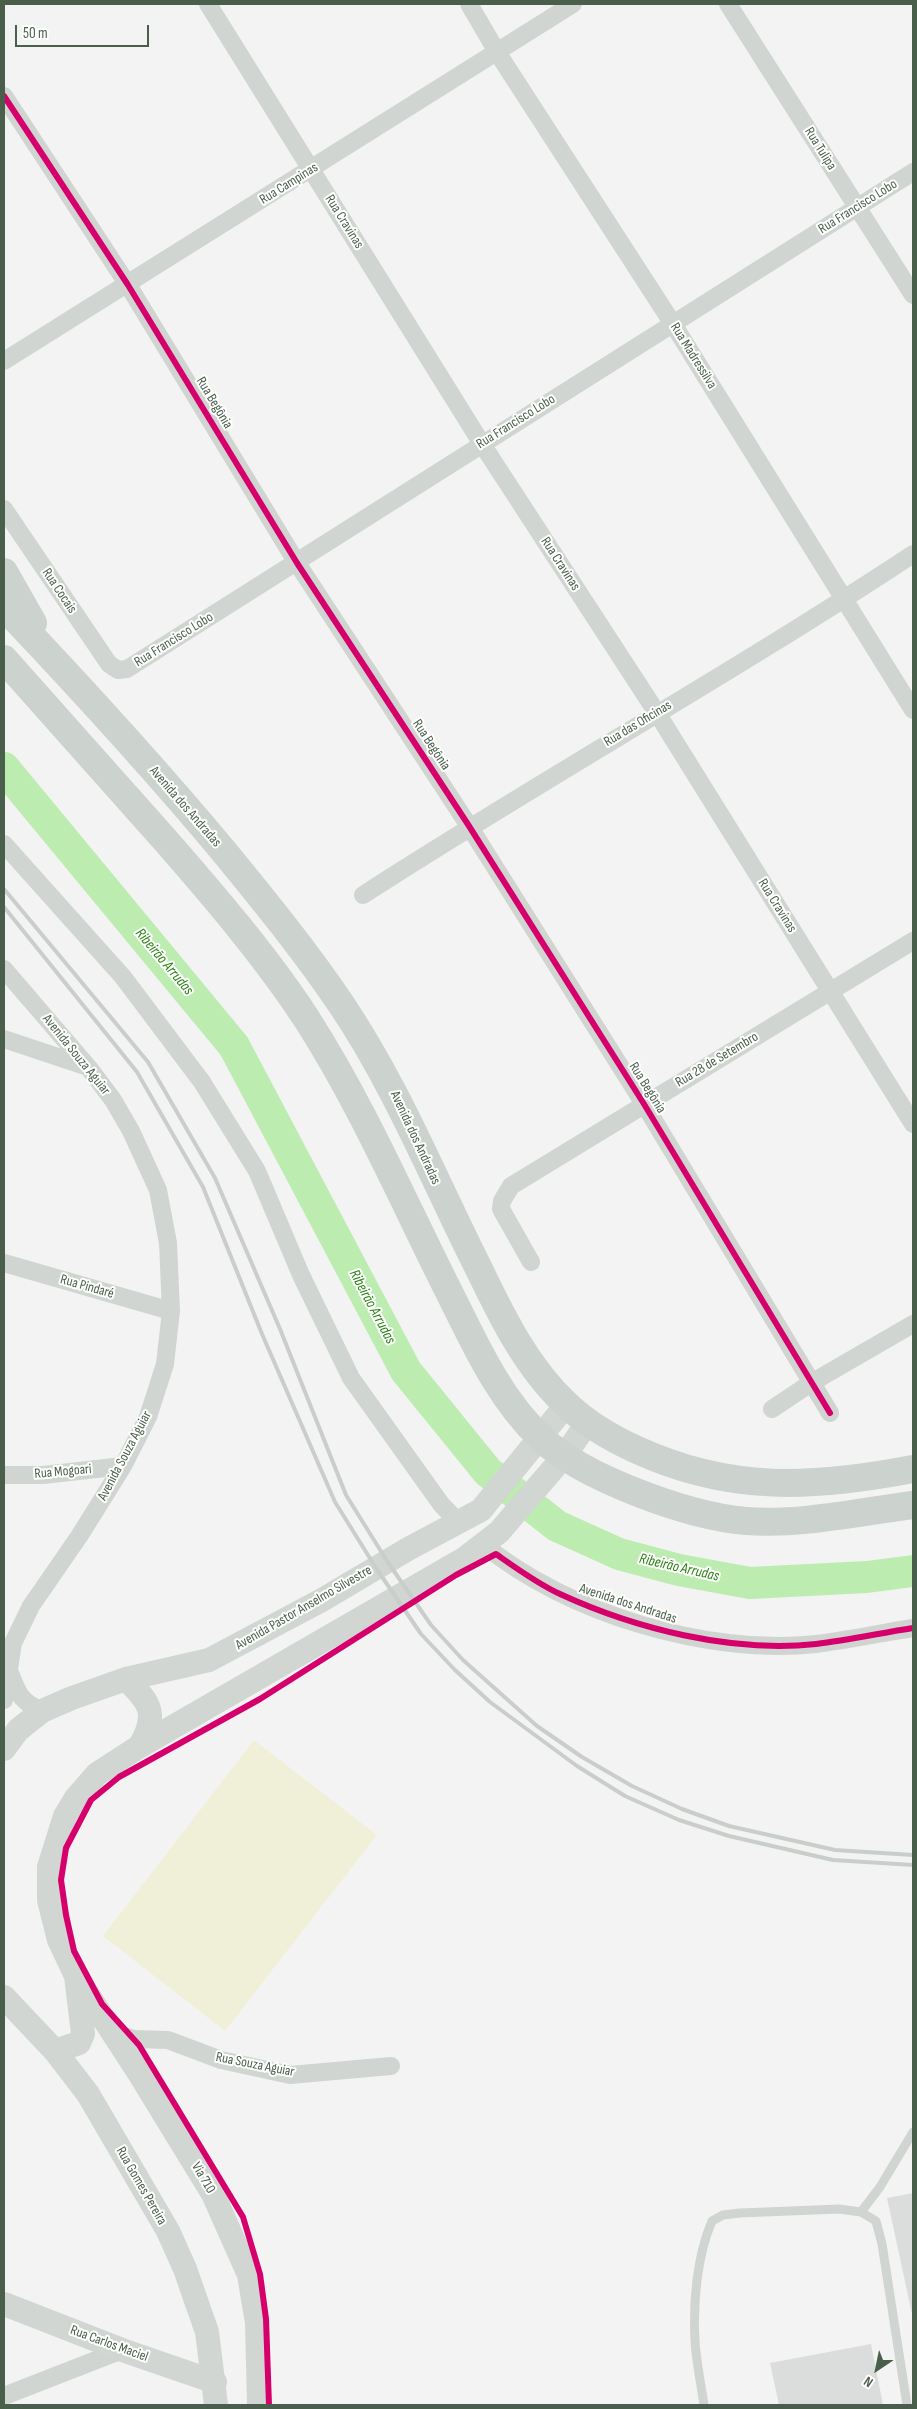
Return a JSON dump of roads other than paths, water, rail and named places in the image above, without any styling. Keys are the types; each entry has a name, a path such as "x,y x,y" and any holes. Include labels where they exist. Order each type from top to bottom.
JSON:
{"main road":[{"path":"4,572 55,661"},
{"name":"Avenida dos Andradas","path":"4,607 180,799 284,924 341,1004 398,1098 452,1218 506,1324 527,1356 566,1405 588,1422 622,1443 658,1460 690,1471 723,1479 754,1483 828,1483 913,1469"},
{"path":"4,659 206,887 307,1019 368,1129 484,1361 514,1406 536,1445 558,1462 613,1481 675,1507 745,1520 793,1521 913,1504"},
{"name":"Avenida Pastor Anselmo Silvestre","path":"4,1749 18,1730 42,1711 72,1698 126,1680 210,1660 322,1600 408,1549 481,1510 536,1445 566,1405"},
{"path":"55,2051 78,2043 83,2034 76,1976 59,1940 50,1900 49,1867 65,1816 97,1774 140,1746 464,1559 492,1538 558,1462 588,1422"},
{"path":"126,1680 144,1697 149,1708 148,1732 140,1746"},
{"name":"Via 710","path":"76,1976 139,2073 213,2194 249,2275 257,2323 259,2405"},
{"name":"Rua Gomes Pereira","path":"4,1997 55,2051 88,2094 168,2231 185,2269 207,2332 215,2382 216,2405"},
{"name":"Rua Carlos Maciel","path":"4,2304 122,2350 215,2382"}],"street":[{"name":"Rua Cravinas","path":"208,4 482,444 657,713 913,1124"},
{"name":"Rua Madressilva","path":"469,4 497,52 673,324 913,710"},
{"name":"Rua Campinas","path":"4,361 128,285 573,4"},
{"name":"Rua Tulipa","path":"728,4 913,295"},
{"name":"Rua Begônia","path":"4,96 128,285 297,564 469,826 644,1104 830,1412"},
{"name":"Rua Francisco Lobo","path":"118,670 127,669 297,564 482,444 913,172"},
{"name":"Rua Cocais","path":"4,509 109,664 118,670"},
{"name":"Rua das Oficinas","path":"362,894 469,826 844,600 913,554"},
{"path":"4,844 123,977 202,1082 256,1171 300,1275 351,1378 441,1504 459,1523"},
{"name":"Rua 28 de Setembro","path":"531,1262 502,1210 502,1201 511,1186 913,941"},
{"name":"Avenida Souza Aguiar","path":"4,969 89,1068 114,1100 132,1130 158,1190 168,1243 171,1311 165,1364 148,1417 123,1466 80,1535 31,1606 13,1643 9,1657 4,1700"},
{"path":"4,1039 89,1068"},
{"name":"Rua Pindaré","path":"4,1263 171,1311"},
{"path":"772,1409 811,1383 913,1324"},
{"name":"Rua Mogoari","path":"4,1475 43,1475 123,1466"},
{"name":"Avenida dos Andradas","path":"492,1538 522,1572 559,1594 615,1616 665,1631 713,1640 782,1645 814,1644 913,1628"},
{"path":"8,1671 18,1694 28,1705 42,1711"},
{"name":"Rua Souza Aguiar","path":"113,2033 134,2038 168,2040 221,2060 290,2075 391,2066"},
{"path":"139,2073 135,2054 139,2046 151,2039"},
{"path":"4,2396 122,2350"}],"lane":[{"path":"861,2212 880,2187 913,2132"},
{"path":"704,2405 695,2340 696,2304 705,2239 712,2221 723,2215 740,2213 838,2209 861,2212 876,2221 882,2244 907,2405"}],"waterway":[{"name":"Ribeirão Arrudas","path":"4,768 234,1046 406,1371 488,1472 557,1526 619,1554 679,1570 750,1583 867,1577 913,1571"}],"railway":[{"path":"4,889 148,1062 215,1178 280,1329 346,1495 387,1561 431,1625 463,1660 537,1726 582,1757 632,1786 682,1809 729,1826 835,1850 913,1855"},
{"path":"4,907 137,1072 203,1187 262,1334 335,1502 376,1568 421,1634 455,1670 490,1702 577,1766 625,1796 679,1820 729,1836 833,1860 913,1865"}]}
